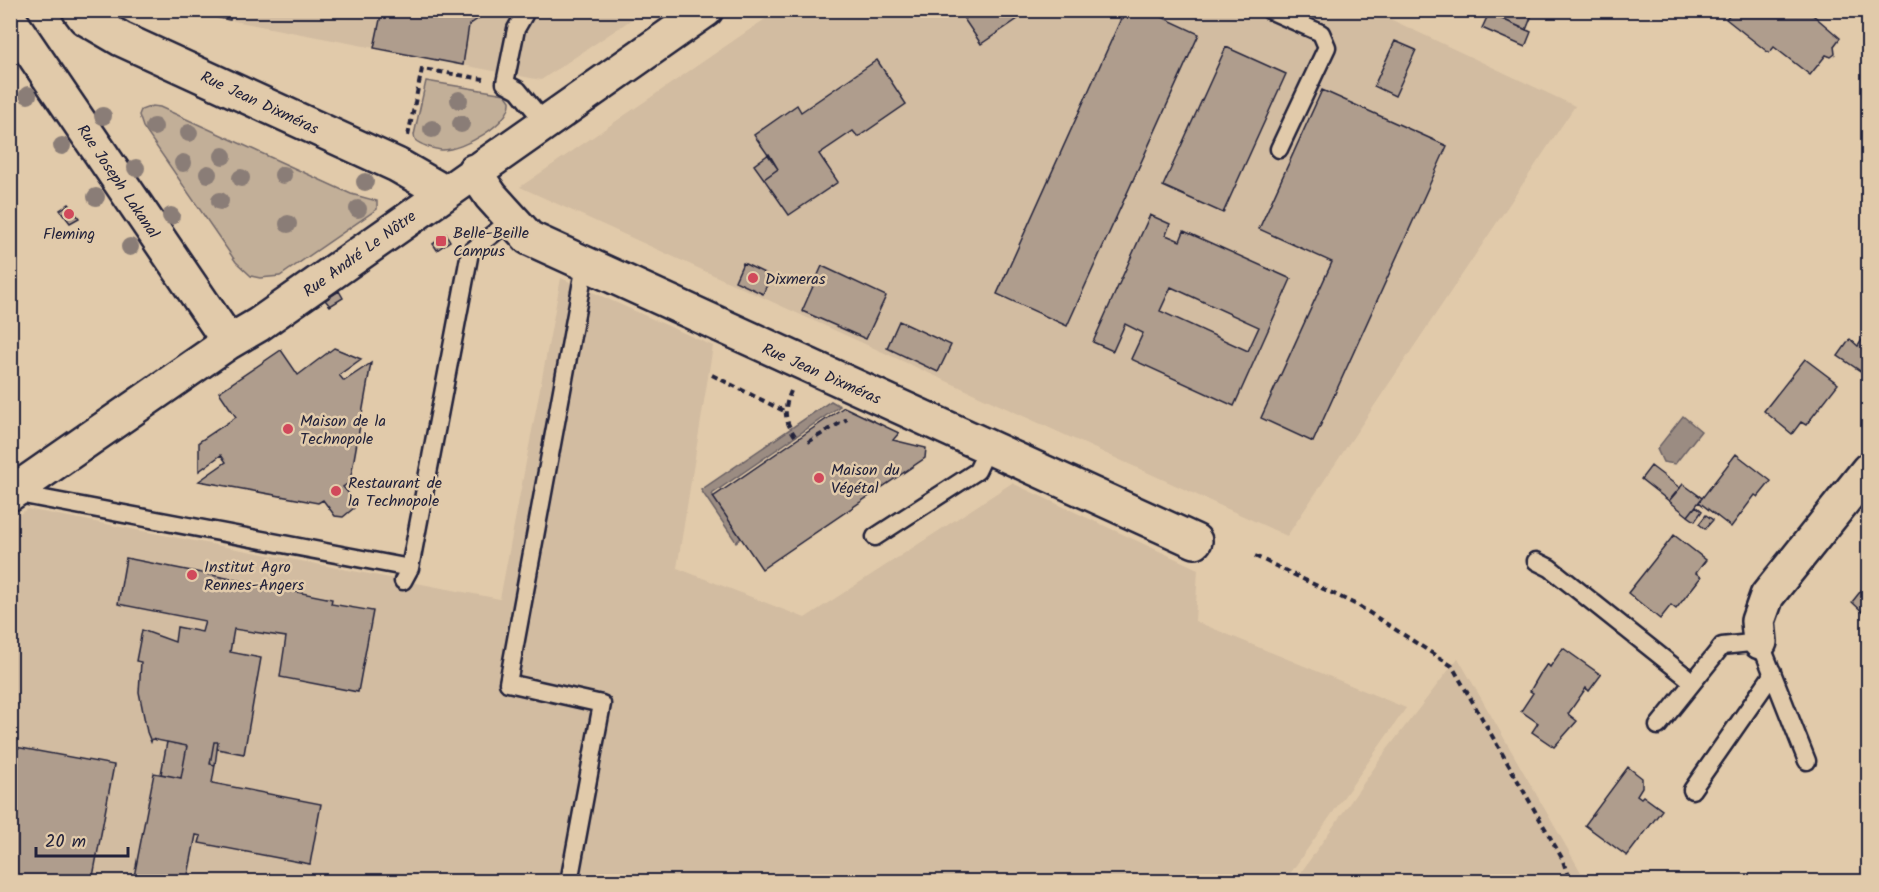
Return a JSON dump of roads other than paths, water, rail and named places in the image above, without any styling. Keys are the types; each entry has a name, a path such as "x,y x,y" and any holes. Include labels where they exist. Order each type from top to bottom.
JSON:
{"street":[{"name":"Rue Jean Dixméras","path":"79,10 85,18 121,39 397,165 444,192"},
{"name":"Rue André Le Nôtre","path":"11,493 315,285 444,192 706,10"},
{"name":"Rue Joseph Lakanal","path":"10,20 229,342"},
{"name":"Rue Jean Dixméras","path":"474,171 484,188 529,238 1195,541"},
{"path":"1766,656 1758,621 1767,596 1869,470"}],"lane":[{"path":"1269,10 1321,33 1327,47 1279,149"},
{"path":"524,15 516,29 505,83 518,90 545,123"},
{"path":"11,493 407,575 470,252 512,219"},
{"path":"569,882 602,704 508,683 585,265"},
{"path":"875,537 977,471 988,448"},
{"path":"1536,561 1550,568 1693,682"},
{"path":"1658,726 1722,646 1766,656"},
{"path":"1766,656 1807,761"},
{"path":"1692,790 1770,678 1766,656"}],"place":[{"name":"Fleming","path":"69,214"},
{"name":"Belle-Beille Campus","path":"441,241"},
{"name":"Dixmeras","path":"753,278"},
{"name":"Maison de la Technopole","path":"288,429"},
{"name":"Maison du Végétal","path":"819,478"},
{"name":"Restaurant de la Technopole","path":"336,491"},
{"name":"Institut Agro Rennes-Angers","path":"192,575"}]}
